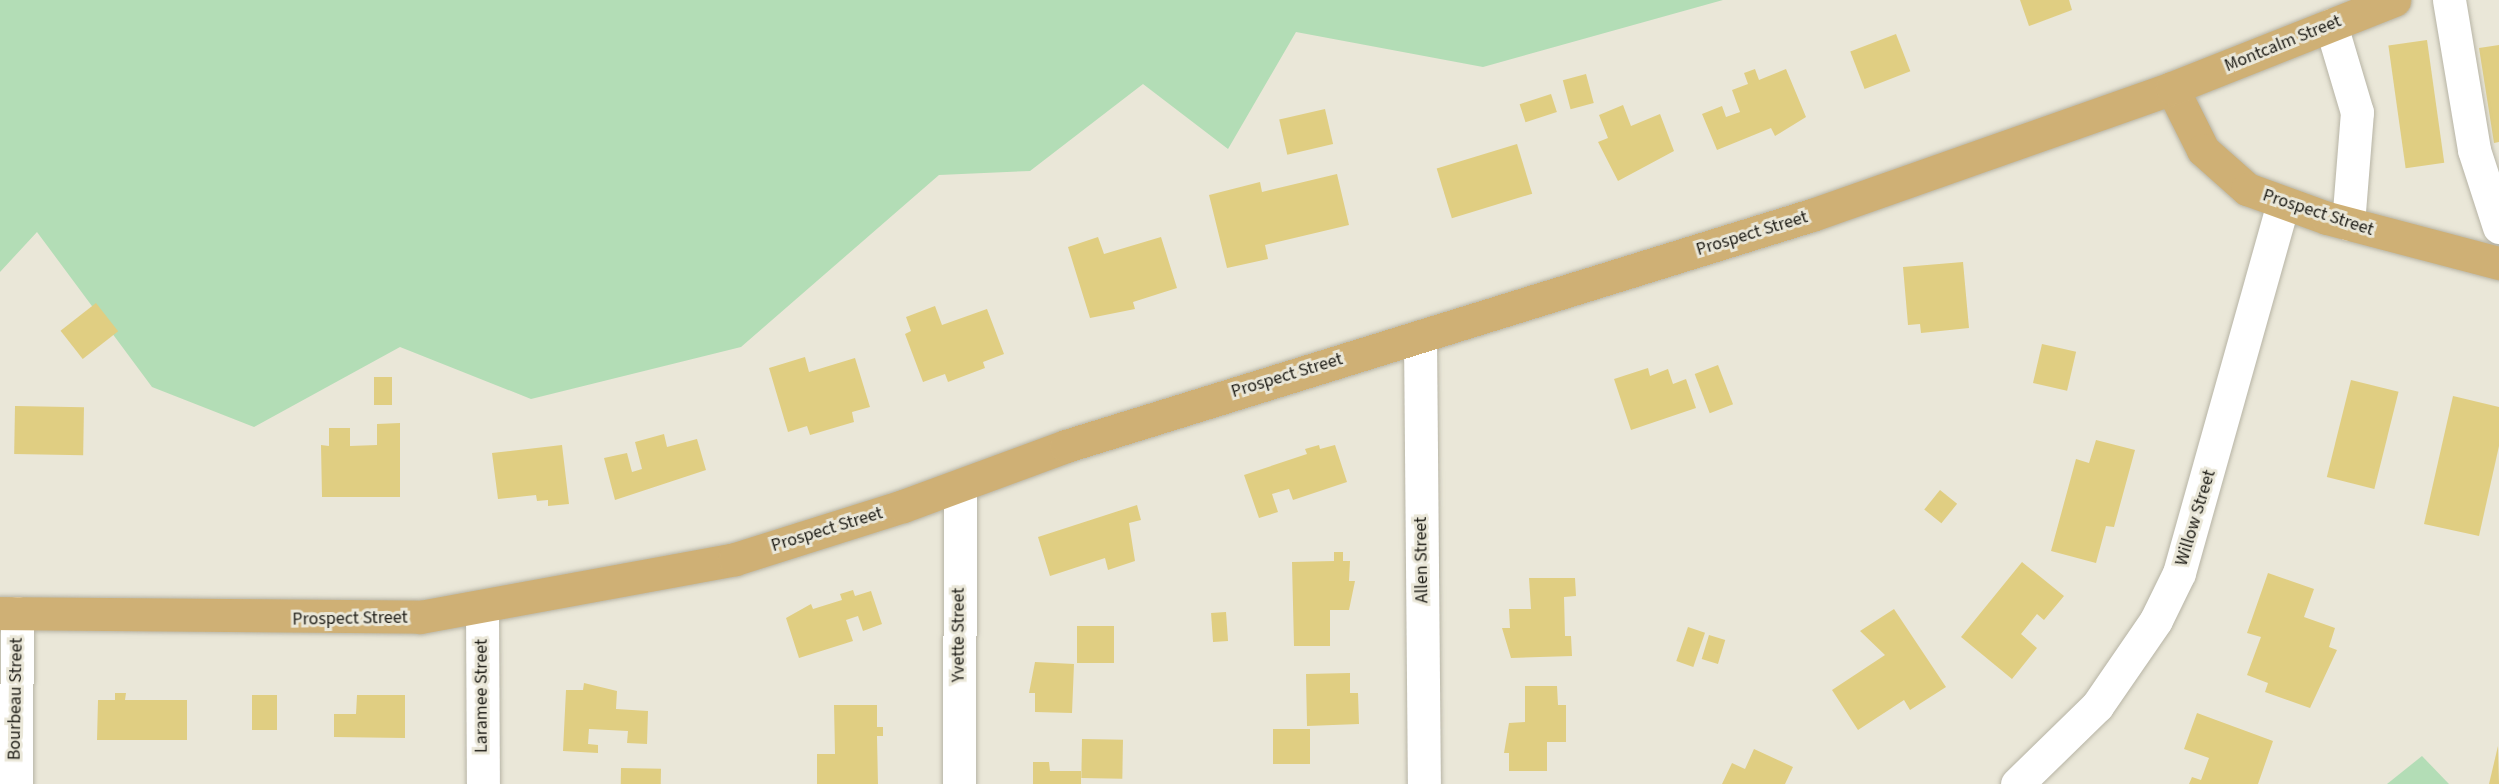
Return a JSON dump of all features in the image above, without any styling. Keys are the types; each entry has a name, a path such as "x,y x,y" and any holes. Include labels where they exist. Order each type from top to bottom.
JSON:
{"main road":[{"name":"Montcalm Street","path":"2172,88 2394,0"},
{"name":"Prospect Street","path":"9,613 280,620 420,617 482,608 735,559 960,486 1077,442 1812,215 2172,88 2203,150 2222,172 2283,204 2348,224 2499,263"}],"street":[{"path":"2449,0 2474,150 2499,227"},
{"path":"2331,25 2357,112 2348,224"},
{"name":"Willow Street","path":"2017,784 2097,706 2156,620 2179,573 2283,204"},
{"name":"Allen Street","path":"1420,337 1424,784"},
{"name":"Yvette Street","path":"958,784 960,486"},
{"name":"Laramee Street","path":"482,608 483,784"},
{"name":"Bourbeau Street","path":"9,613 16,784"}],"green space":[{"path":"0,0 1723,0 1483,67 1296,32 1228,149 1143,84 1030,171 939,175 741,347 531,399 400,347 254,427 152,387 37,232 0,272"},
{"path":"2422,756 2449,784 2387,784"}],"building":[{"path":"2020,0 2069,0 2072,10 2029,26"},
{"path":"1896,34 1910,71 1865,89 1850,52"},
{"path":"2427,40 2444,163 2406,168 2388,45"},
{"path":"2499,45 2499,142 2494,143 2479,48"},
{"path":"1755,69 1759,80 1786,69 1806,117 1775,136 1771,128 1717,150 1702,114 1722,106 1726,117 1740,112 1732,90 1748,84 1744,73"},
{"path":"1586,74 1594,103 1571,109 1563,80"},
{"path":"1551,94 1557,112 1525,122 1520,104"},
{"path":"1623,105 1631,126 1660,114 1674,151 1618,181 1598,142 1608,138 1599,115"},
{"path":"1325,109 1333,144 1287,155 1279,120"},
{"path":"1517,144 1532,194 1452,218 1437,169"},
{"path":"1337,174 1349,225 1265,245 1268,259 1227,268 1209,195 1260,182 1262,192"},
{"path":"1098,237 1104,254 1161,237 1177,288 1133,302 1135,309 1090,318 1068,247"},
{"path":"1963,262 1969,328 1921,333 1920,324 1908,325 1903,267"},
{"path":"96,303 118,331 83,359 61,331"},
{"path":"935,306 942,325 987,309 1004,354 983,362 985,368 948,382 945,374 923,382 905,334 911,331 906,317"},
{"path":"2042,344 2076,352 2067,391 2033,383"},
{"path":"805,357 809,372 855,358 870,407 852,412 854,422 810,435 807,426 788,432 769,368"},
{"path":"1718,365 1733,404 1710,413 1695,374"},
{"path":"1648,368 1650,376 1668,369 1673,384 1686,379 1696,408 1631,430 1614,379"},
{"path":"374,377 392,377 392,405 374,405"},
{"path":"2351,380 2399,392 2374,489 2327,477"},
{"path":"2453,396 2499,407 2499,446 2479,536 2424,524"},
{"path":"15,406 84,407 83,455 14,454"},
{"path":"400,423 400,497 322,497 321,445 329,446 329,428 350,428 350,446 377,445 377,424"},
{"path":"664,434 667,447 697,439 706,470 615,500 604,458 627,453 632,472 642,469 635,442"},
{"path":"2096,440 2135,450 2114,527 2106,526 2096,563 2051,551 2076,459 2089,463"},
{"path":"562,445 569,504 548,506 548,500 537,501 536,495 498,499 492,453"},
{"path":"1319,445 1320,449 1335,445 1347,482 1293,500 1289,489 1272,494 1278,512 1259,518 1244,475 1307,454 1305,449"},
{"path":"1940,490 1957,504 1941,523 1924,509"},
{"path":"1137,505 1141,520 1129,523 1135,561 1108,570 1105,558 1050,576 1038,537"},
{"path":"1334,552 1343,552 1343,561 1350,561 1349,581 1355,581 1349,610 1330,610 1330,646 1294,646 1292,562 1334,561"},
{"path":"2022,562 2064,596 2044,620 2037,614 2021,634 2037,648 2012,679 1961,637"},
{"path":"2268,573 2314,589 2304,617 2335,628 2329,647 2337,650 2310,708 2265,692 2268,683 2247,675 2261,637 2247,633"},
{"path":"1529,578 1575,578 1576,596 1564,597 1565,636 1571,636 1572,656 1511,658 1502,628 1510,628 1509,609 1531,609"},
{"path":"853,590 855,596 871,591 882,624 863,631 858,616 846,620 853,641 799,658 786,618 811,604 813,609 842,600 840,594"},
{"path":"1894,609 1946,687 1910,710 1904,700 1858,730 1832,690 1885,655 1860,631"},
{"path":"1226,612 1228,641 1213,642 1211,613"},
{"path":"1077,626 1114,626 1114,663 1077,663"},
{"path":"1688,627 1705,633 1693,667 1676,661"},
{"path":"1709,635 1725,640 1718,664 1702,659"},
{"path":"1035,662 1074,664 1072,713 1035,712 1035,693 1029,693"},
{"path":"1350,673 1350,693 1358,693 1359,724 1307,726 1306,674"},
{"path":"584,683 617,691 616,709 648,711 647,744 627,743 628,731 589,729 588,744 598,745 598,753 563,751 566,690 583,690"},
{"path":"1525,686 1557,686 1558,705 1566,705 1566,742 1547,742 1547,771 1509,771 1509,753 1504,753 1509,723 1525,722"},
{"path":"115,693 126,693 125,700 187,700 187,740 97,740 98,700 115,700"},
{"path":"252,695 277,695 277,730 252,730"},
{"path":"357,695 405,695 405,738 334,737 334,714 356,714"},
{"path":"834,705 877,705 877,727 883,727 883,736 877,736 878,784 817,784 817,754 835,754"},
{"path":"2197,713 2273,741 2258,784 2189,784 2192,777 2201,780 2209,758 2184,749"},
{"path":"1273,729 1310,729 1310,764 1273,764"},
{"path":"1082,739 1123,740 1122,779 1081,778"},
{"path":"2498,746 2499,784 2489,784"},
{"path":"1754,749 1793,767 1785,784 1722,784 1732,763 1745,769"},
{"path":"1033,762 1049,762 1050,771 1081,771 1081,784 1033,784"},
{"path":"621,768 661,769 661,784 621,784"}]}
